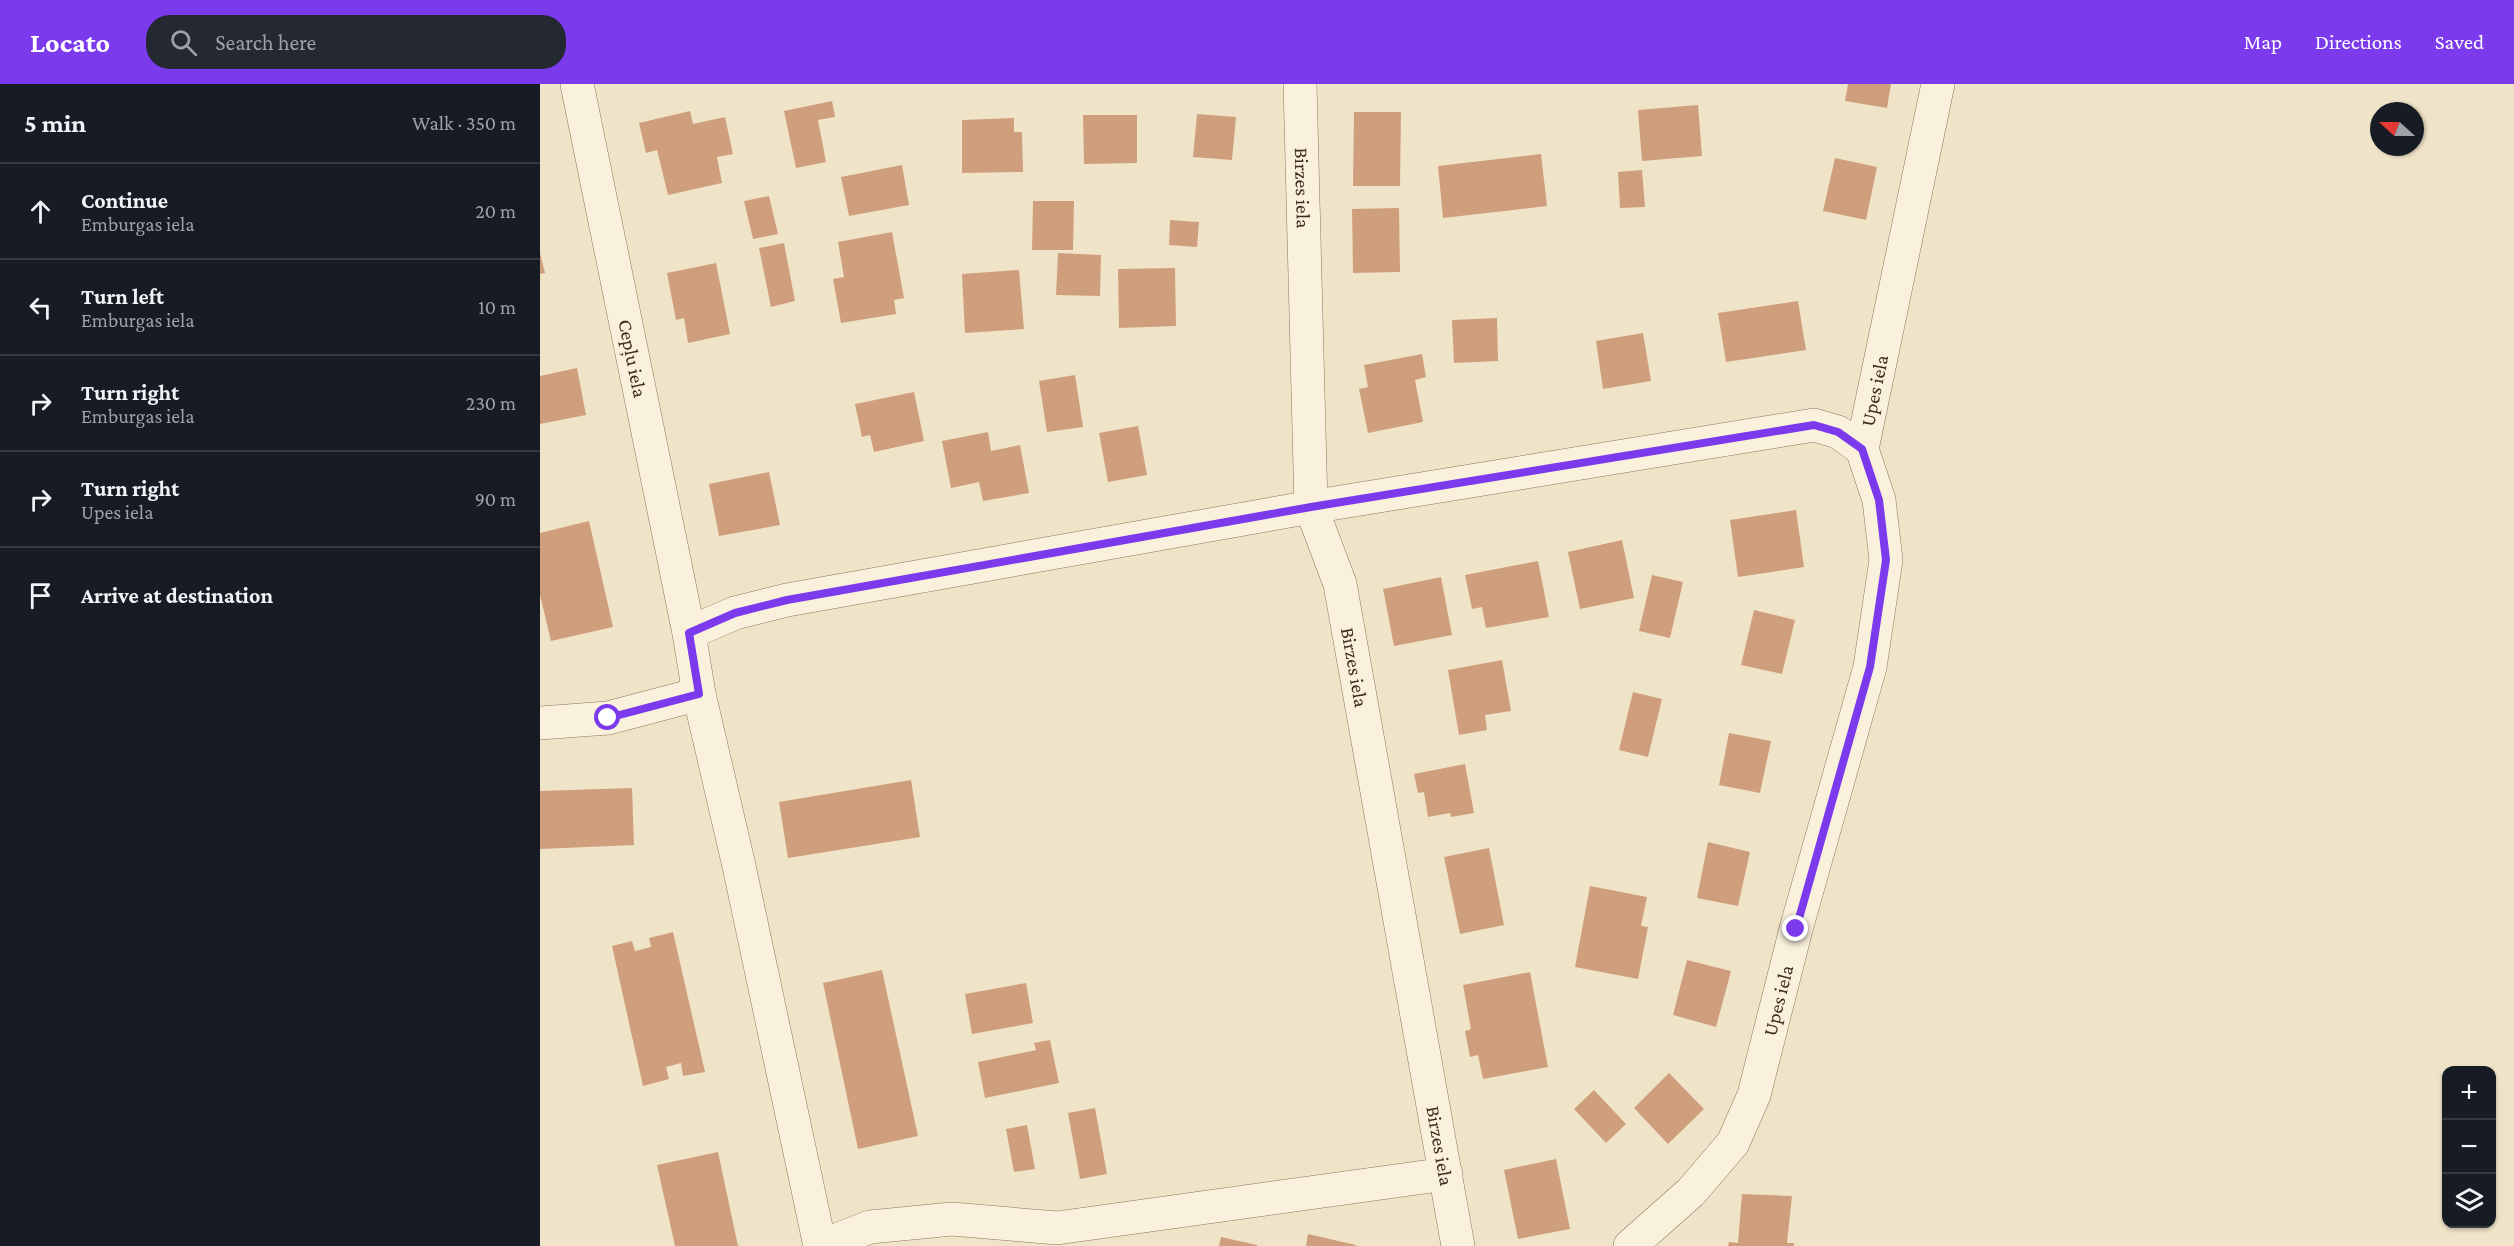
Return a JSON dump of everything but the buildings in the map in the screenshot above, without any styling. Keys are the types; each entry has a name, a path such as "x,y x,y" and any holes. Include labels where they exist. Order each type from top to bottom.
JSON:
{"street":[{"name":"Cepļu iela","path":"578,84 689,633 699,694 739,866 820,1246"},
{"name":"Birzes iela","path":"1300,84 1311,507 1340,584 1458,1246"},
{"name":"Upes iela","path":"1630,1246 1691,1192 1733,1143 1754,1095 1796,929 1870,667 1886,560 1879,500 1862,449 1938,84"},
{"path":"689,633 735,613 787,600 1311,507 1814,425 1838,432 1862,449"},
{"path":"540,723 608,718 699,694"},
{"path":"820,1246 870,1227 952,1219 1057,1228 1446,1174"}],"route":[{"path":"608,718 699,694 689,633 735,613 787,600 1311,507 1814,425 1838,432 1862,449 1879,500 1886,560 1870,667 1796,929"}]}
